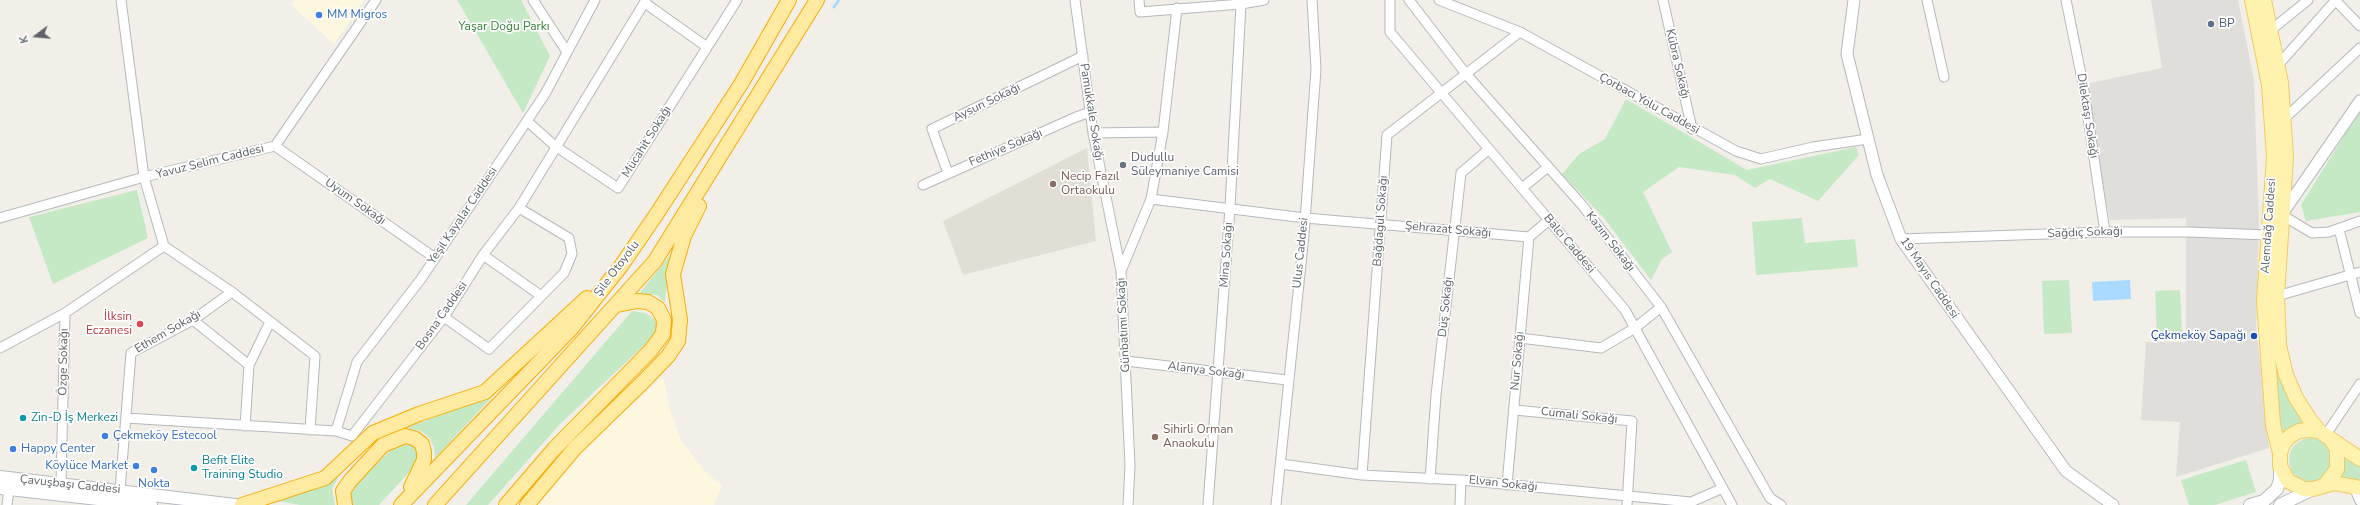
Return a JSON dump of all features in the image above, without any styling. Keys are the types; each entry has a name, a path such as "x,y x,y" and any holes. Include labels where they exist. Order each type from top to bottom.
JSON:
{"highway":[{"name":"Şile Otoyolu","path":"401,505 571,329 621,266 656,216 741,84 789,0"},
{"name":"Şile Otoyolu","path":"435,505 617,305 655,261 817,0"},
{"path":"527,505 575,448 648,377 668,356 678,341 680,320 673,274 684,236 730,142"},
{"path":"242,505 325,478 373,433 419,414 485,392 621,266"},
{"path":"506,505 554,449 650,351 663,334 664,320 658,308 648,302 637,301 617,305"},
{"path":"345,505 343,491 355,475 383,445 405,436 414,438 422,444 424,460 401,505"}],"main road":[{"name":"Alemdağ Caddesi","path":"2252,0 2270,93 2274,157 2264,301 2274,425 2283,474 2295,486 2319,487 2334,483 2357,487"},
{"name":"Alemdağ Caddesi","path":"2264,0 2281,84 2286,157 2277,296 2279,345 2286,375 2296,398 2325,436 2337,449 2337,468 2319,487"},
{"path":"2250,505 2264,501 2277,489 2280,480 2280,460 2283,444 2290,436 2299,431 2325,436"},
{"name":"Alemdağ Caddesi","path":"2325,436 2360,459"},
{"name":"Çavuşbaşı Caddesi","path":"0,478 120,490 235,505"},
{"path":"2280,505 2319,487"},
{"name":"Çavuşbaşı Caddesi","path":"5,488 151,505"}],"street":[{"path":"121,0 144,177 164,246 232,292 315,356 310,430"},
{"path":"275,146 376,0"},
{"path":"533,0 567,52"},
{"name":"Yeşil Kayalar Caddesi","path":"336,431 357,362 435,258 545,94 595,0"},
{"name":"Mücahit Sokağı","path":"527,121 555,146 618,188 737,0"},
{"name":"Pamukkale Sokağı","path":"1075,0 1093,133 1121,271"},
{"path":"1138,0 1140,12 1241,4 1264,0"},
{"name":"Ulus Caddesi","path":"1276,505 1281,464 1287,380 1305,218 1316,69 1312,0"},
{"name":"Balcı Caddesi","path":"1390,0 1390,32 1625,310 1732,505"},
{"name":"Kazım Sokağı","path":"1409,0 1466,74 1582,205 1661,307 1770,498 1781,505"},
{"name":"Çorbacı Yolu Caddesi","path":"1439,0 1520,32 1692,129 1736,152 1761,159 1813,148 1868,139"},
{"name":"Kübra Sokağı","path":"1663,0 1692,129"},
{"name":"19 Mayıs Caddesi","path":"1854,0 1847,54 1877,175 1901,239 2066,471 2114,505"},
{"path":"1927,0 1944,77"},
{"name":"Dilektaşı Sokağı","path":"2066,0 2083,84 2105,232"},
{"path":"2270,30 2308,0"},
{"path":"2278,65 2335,0 2360,26"},
{"path":"646,1 707,47"},
{"name":"Bosna Caddesi","path":"126,418 336,431 352,436 444,317 483,256 519,208 555,146 646,1"},
{"name":"Mina Sokağı","path":"1208,505 1230,208 1241,4"},
{"name":"Günbatımı Sokağı","path":"1128,505 1130,466 1121,271 1151,199 1163,132 1177,8"},
{"name":"Bağdagül Sokağı","path":"1362,475 1387,135 1520,32"},
{"path":"2284,119 2360,48"},
{"name":"Aysun Sokağı","path":"948,173 932,130 1083,56"},
{"path":"2360,101 2282,215 2312,233 2330,232 2360,222"},
{"name":"Fethiye Sokağı","path":"923,185 1090,112"},
{"path":"1093,133 1163,132"},
{"name":"Yavuz Selim Caddesi","path":"0,218 144,177 275,146"},
{"name":"Uyum Sokağı","path":"275,146 435,258"},
{"name":"Düş Sokağı","path":"1430,479 1436,395 1461,173 1489,149"},
{"path":"1522,188 1548,167"},
{"name":"Şehrazat Sokağı","path":"1151,199 1305,218 1529,237"},
{"path":"444,317 489,349 540,295 564,273 572,254 569,238 519,208"},
{"path":"1529,237 1549,220"},
{"path":"2339,229 2360,313"},
{"name":"Sağdıç Sokağı","path":"1901,239 2105,232 2188,232 2269,235"},
{"name":"Nur Sokağı","path":"1507,485 1529,237"},
{"path":"0,348 65,313 164,246"},
{"path":"483,256 540,295"},
{"path":"2277,296 2360,272"},
{"name":"Ethem Sokağı","path":"120,490 131,353 193,320 232,292"},
{"path":"1520,338 1601,348 1635,328 1661,307"},
{"name":"Özge Sokağı","path":"61,484 65,313"},
{"path":"193,320 249,365"},
{"path":"245,426 249,365 270,322"},
{"name":"Alanya Sokağı","path":"1126,361 1287,380"},
{"path":"2325,436 2360,384"},
{"name":"Cumali Sokağı","path":"1514,410 1632,422 1627,501"},
{"name":"Elvan Sokağı","path":"1281,464 1362,475 1461,480 1627,501 1691,502 1723,488"},
{"path":"0,478 5,488 7,505"},
{"path":"1460,505 1461,480"},
{"path":"2357,487 2360,501"}],"shaded area":[{"path":"295,0 364,0 334,44 291,5"},
{"path":"2151,0 2238,0 2254,80 2259,224 2256,324 2269,448 2176,477 2180,422 2141,420 2146,342 2186,342 2186,218 2110,220 2099,171 2085,84 2162,68"},
{"name":"Necip Fazıl Ortaokulu","path":"1087,148 1096,241 963,275 943,221"},
{"path":"663,377 671,413 681,440 704,470 722,486 714,505 534,505 570,460"}],"green space":[{"name":"Yaşar Doğu Parkı","path":"457,0 521,0 550,56 523,113"},
{"path":"1626,99 1747,170 1856,147 1859,155 1818,201 1770,179 1755,188 1735,175 1679,167 1643,192 1672,252 1662,259 1651,280 1604,218 1562,174 1579,154 1605,139"},
{"path":"2360,110 2360,212 2306,221 2301,205"},
{"path":"137,190 148,238 53,284 29,217"},
{"path":"1802,218 1805,243 1855,239 1858,267 1756,275 1752,222"},
{"path":"670,255 665,302 657,295 639,294"},
{"path":"2069,280 2072,333 2044,334 2042,281"},
{"path":"2180,290 2182,334 2157,335 2155,291"},
{"path":"632,311 645,313 655,319 657,330 653,337 561,423 488,505 466,505"},
{"path":"2274,364 2295,408 2311,426 2281,442"},
{"path":"495,394 435,458 434,447 429,437 419,430 404,429"},
{"path":"2311,438 2323,442 2329,448 2333,460 2329,472 2323,478 2311,482 2299,478 2293,472 2289,460 2293,448 2299,442"},
{"path":"403,444 412,445 416,449 417,458 413,468 379,505 352,505 349,502 350,490 394,447"},
{"path":"2342,452 2360,467 2360,481 2338,476"},
{"path":"2246,460 2256,492 2215,505 2189,505 2181,480"},
{"path":"339,477 332,488 335,505 300,505 277,501"}],"water":[{"path":"2130,280 2131,299 2093,301 2092,282"}],"waterway":[{"path":"834,7 839,0"}],"place":[{"name":"MM Migros","path":"319,15"},
{"name":"BP","path":"2211,24"},
{"name":"Dudullu Süleymaniye Camisi","path":"1123,165"},
{"name":"Necip Fazıl Ortaokulu","path":"1053,184"},
{"name":"İlksin Eczanesi","path":"140,324"},
{"name":"Çekmeköy Sapağı","path":"2254,336"},
{"name":"Zin-D İş Merkezi","path":"23,418"},
{"name":"Çekmeköy Estecool","path":"105,436"},
{"name":"Sihirli Orman Anaokulu","path":"1155,437"},
{"name":"Happy Center","path":"13,449"},
{"name":"Köylüce Market","path":"136,466"},
{"name":"Befit Elite Training Studio","path":"194,468"},
{"name":"Nokta","path":"154,470"}]}
